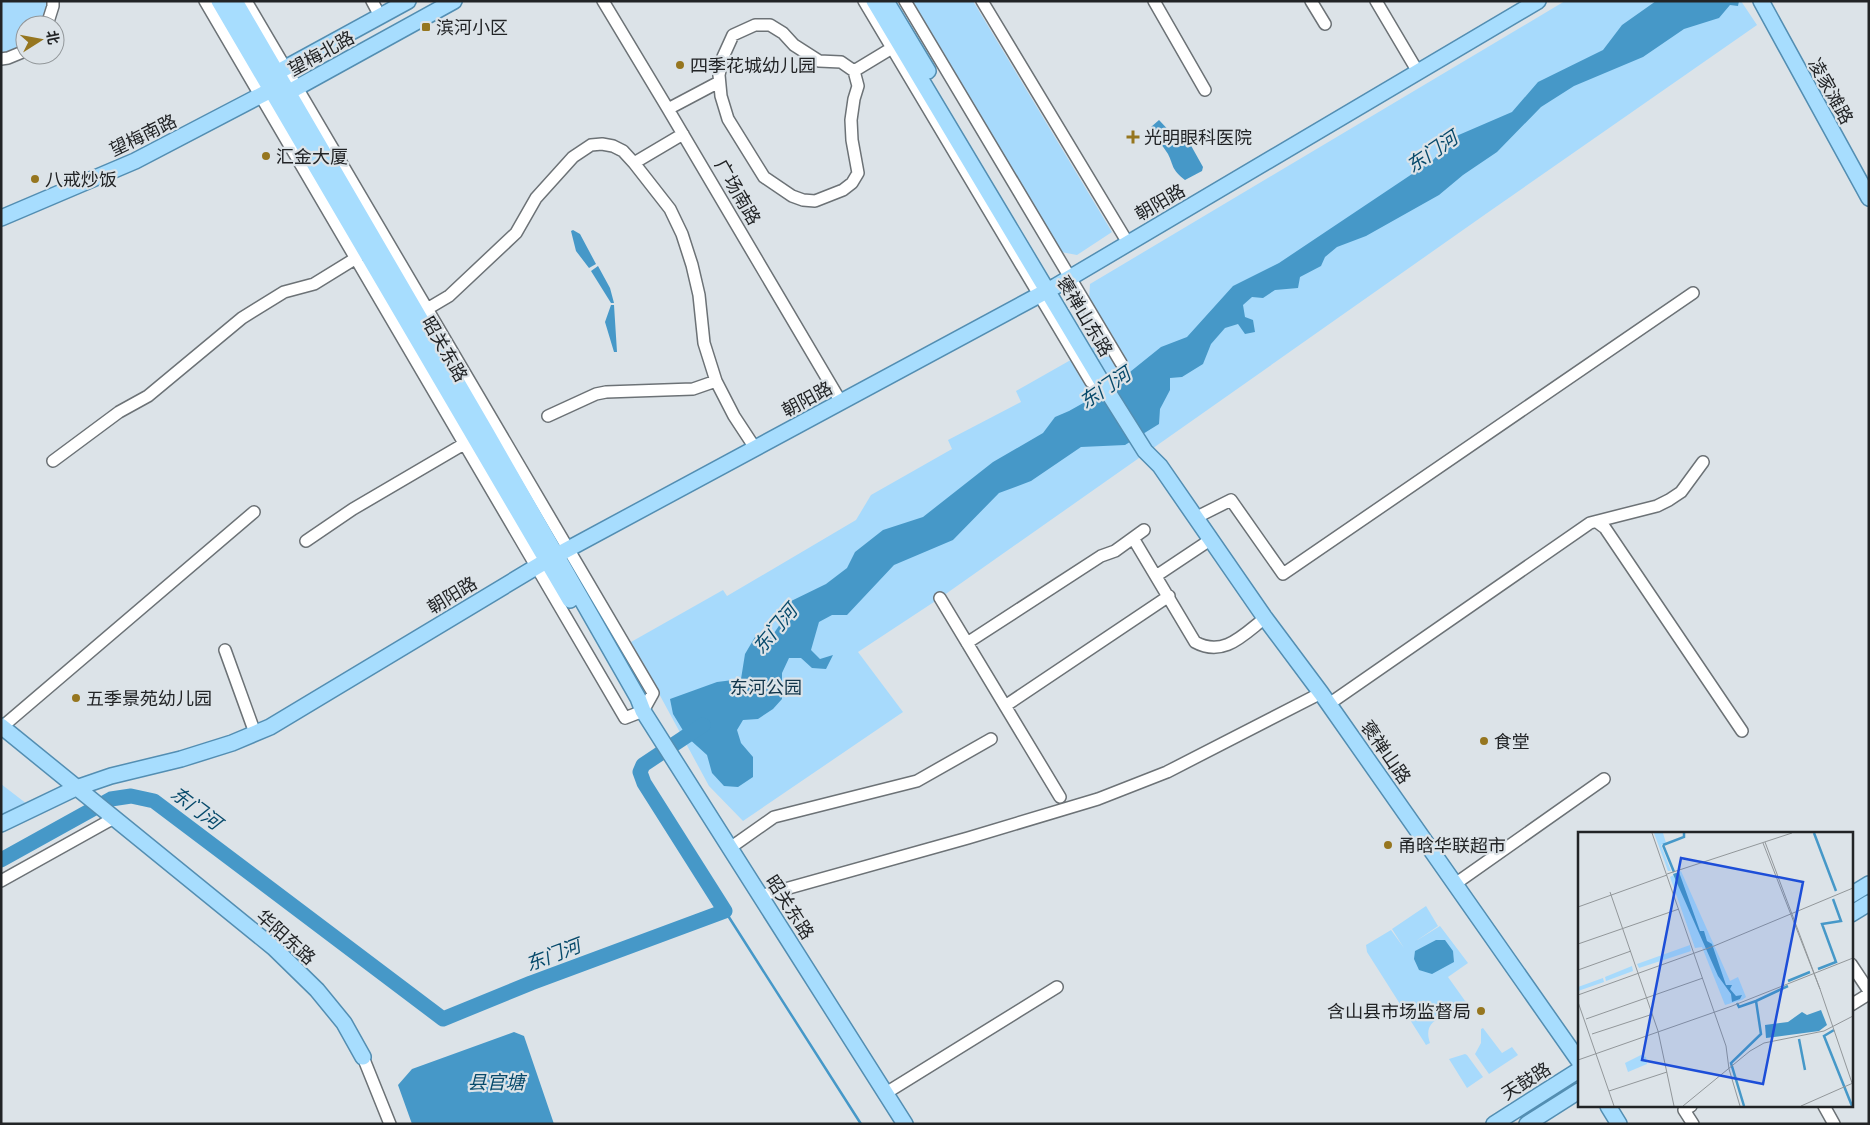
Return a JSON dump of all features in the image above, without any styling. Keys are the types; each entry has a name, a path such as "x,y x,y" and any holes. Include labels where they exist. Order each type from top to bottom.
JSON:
{"main road":[{"name":"昭关东路","path":"219,1 265,93 367,252 475,438 552,558 679,769 905,1124"},
{"name":"昭关东路","path":"236,1 293,89 367,252 422,312 475,438"},
{"name":"望梅北路","path":"265,93 282,70 408,1"},
{"name":"望梅北路","path":"265,93 293,89 454,1"},
{"name":"褒禅山东路","path":"874,1 1048,290 1160,466"},
{"name":"褒禅山东路","path":"886,1 900,43"},
{"name":"朝阳路","path":"1,824 81,791 111,776 181,760 270,727 552,558 1070,278 1538,1"},
{"name":"凌家滩路","path":"1761,2 1869,198"},
{"name":"望梅南路","path":"1,218 135,161 265,93"},
{"name":"褒禅山路","path":"1160,466 1210,540 1325,698 1578,1060"},
{"path":"2,727 81,791"},
{"name":"华阳东路","path":"81,791 274,948 317,990 344,1023 363,1057"},
{"path":"1852,894 1869,884"},
{"path":"1852,913 1869,903"},
{"name":"天鼓路","path":"1494,1124 1578,1071"},
{"name":"天鼓路","path":"1527,1124 1578,1092"},
{"path":"1609,1108 1620,1124"}],"street":[{"path":"51,15 54,6 53,1"},
{"path":"205,1 265,93"},
{"path":"246,1 282,70"},
{"path":"372,1 380,16"},
{"name":"广场南路","path":"603,1 840,402"},
{"path":"854,71 900,43 864,1"},
{"path":"905,1 1121,363"},
{"path":"982,1 1128,243"},
{"path":"1154,1 1205,90"},
{"path":"1312,1 1325,24"},
{"path":"1376,1 1418,72"},
{"path":"755,25 770,25 783,33 794,45 819,61 841,62 854,71 858,86 851,120 852,140 857,158 858,172 852,183 843,190 815,201 803,200 792,196 764,177 728,118 721,96 718,75 723,57 733,35 755,25"},
{"path":"1,59 15,55"},
{"path":"668,109 719,82"},
{"path":"293,89 422,312 552,558 625,718 643,711"},
{"path":"634,163 683,134"},
{"path":"422,312 449,296 516,234 536,198 573,156 591,145 613,146 623,152 634,163 670,208 682,234 699,295 704,343 716,381 734,416 755,448"},
{"path":"53,461 119,412 148,396 187,366 242,318 284,292 314,284 367,252"},
{"path":"1048,290 1091,382"},
{"path":"1195,518 1230,500 1282,574 1693,293"},
{"path":"548,416 596,394 693,389 716,381"},
{"path":"306,541 353,509 475,438 552,558"},
{"path":"760,896 968,838 1098,799 1167,772 1259,726 1325,698 1590,523 1657,506 1669,500 1681,492 1703,462"},
{"path":"2,727 254,512"},
{"path":"1598,522 1605,528 1742,731"},
{"path":"967,643 1101,556 1115,552 1144,530"},
{"path":"1134,538 1195,642 1204,647 1214,648 1232,644 1265,618"},
{"path":"1156,576 1210,540"},
{"path":"1005,706 1169,596"},
{"path":"940,598 1060,797"},
{"path":"225,650 255,733"},
{"path":"730,848 774,817 917,781 991,739"},
{"path":"1455,884 1604,778"},
{"path":"1,882 112,817"},
{"path":"1852,966 1869,993 1852,1004"},
{"path":"886,1093 1057,986"},
{"name":"华阳东路","path":"363,1057 390,1124"},
{"path":"1688,1108 1684,1110 1693,1124"},
{"path":"1825,1108 1834,1124"}],"green space":[{"path":"1,1 46,1 46,15 15,15 15,51 1,56"},
{"path":"911,1 973,1 1112,232 1077,255 1061,252"},
{"name":"东河公园","path":"1565,1 1741,1 1757,25 940,598 858,652 903,712 743,821 709,786 631,642 723,590 727,596 856,520 871,495 952,449 948,440 1021,402 1016,391 1113,336 1089,299 1090,284"},
{"path":"1,784 27,804 1,818"},
{"path":"1426,906 1438,926 1416,941 1440,926 1468,963 1448,977 1468,1005 1459,1007 1432,1023 1428,1034 1430,1043 1426,1045 1367,952 1366,945 1391,930 1404,948 1392,929"},
{"path":"1483,1028 1502,1053 1512,1047 1518,1055 1489,1074 1475,1054 1481,1043 1481,1029"},
{"path":"1465,1054 1483,1077 1467,1088 1449,1059"}],"water":[{"path":"1656,1 1739,1 1738,6 1730,5 1719,18 1684,29 1643,57 1574,86 1541,107 1497,152 1463,175 1439,195 1366,236 1337,247 1325,257 1321,266 1300,277 1298,288 1275,290 1263,298 1252,297 1243,305 1245,317 1253,320 1255,332 1245,334 1238,324 1225,328 1211,344 1203,364 1182,377 1170,378 1170,390 1160,409 1159,424 1125,445 1081,447 1031,481 999,493 953,540 894,565 847,615 832,615 819,622 811,650 820,659 833,655 826,669 812,668 801,658 789,658 782,673 782,699 773,709 758,719 743,720 737,730 741,743 753,757 753,777 738,787 724,786 712,773 707,755 687,737 673,714 670,699 717,682 741,679 745,654 755,637 772,636 785,617 785,604 826,584 847,568 855,552 883,530 923,517 993,462 1043,433 1055,417 1110,388 1161,347 1187,337 1233,286 1279,263 1433,160 1454,137 1512,112 1538,82 1603,50 1622,25"},
{"path":"1159,120 1174,136 1180,132 1184,133 1203,167 1202,171 1185,180 1177,173 1168,154 1151,131 1151,127"},
{"path":"573,230 580,234 596,264 589,268 576,251 571,231"},
{"path":"598,266 610,288 614,303 611,303 591,271"},
{"path":"611,305 614,305 617,352 614,352 605,322"},
{"path":"1436,940 1445,940 1453,951 1454,962 1432,974 1419,970 1414,959 1415,951"},
{"name":"县官塘","path":"514,1032 524,1036 554,1124 412,1124 398,1085 412,1069"}],"waterway":[{"name":"东门河","path":"1,860 111,799 131,796 154,801 443,1019 531,983 725,911 644,783 640,772 643,765 703,725"},
{"path":"725,911 861,1124"}],"place":[{"name":"滨河小区","path":"426,27"},
{"name":"四季花城幼儿园","path":"680,65"},
{"name":"光明眼科医院","path":"1133,137"},
{"name":"汇金大厦","path":"266,156"},
{"name":"八戒炒饭","path":"35,179"},
{"name":"五季景苑幼儿园","path":"76,698"},
{"name":"食堂","path":"1484,741"},
{"name":"甬晗华联超市","path":"1388,845"},
{"name":"含山县市场监督局","path":"1481,1011"}]}
